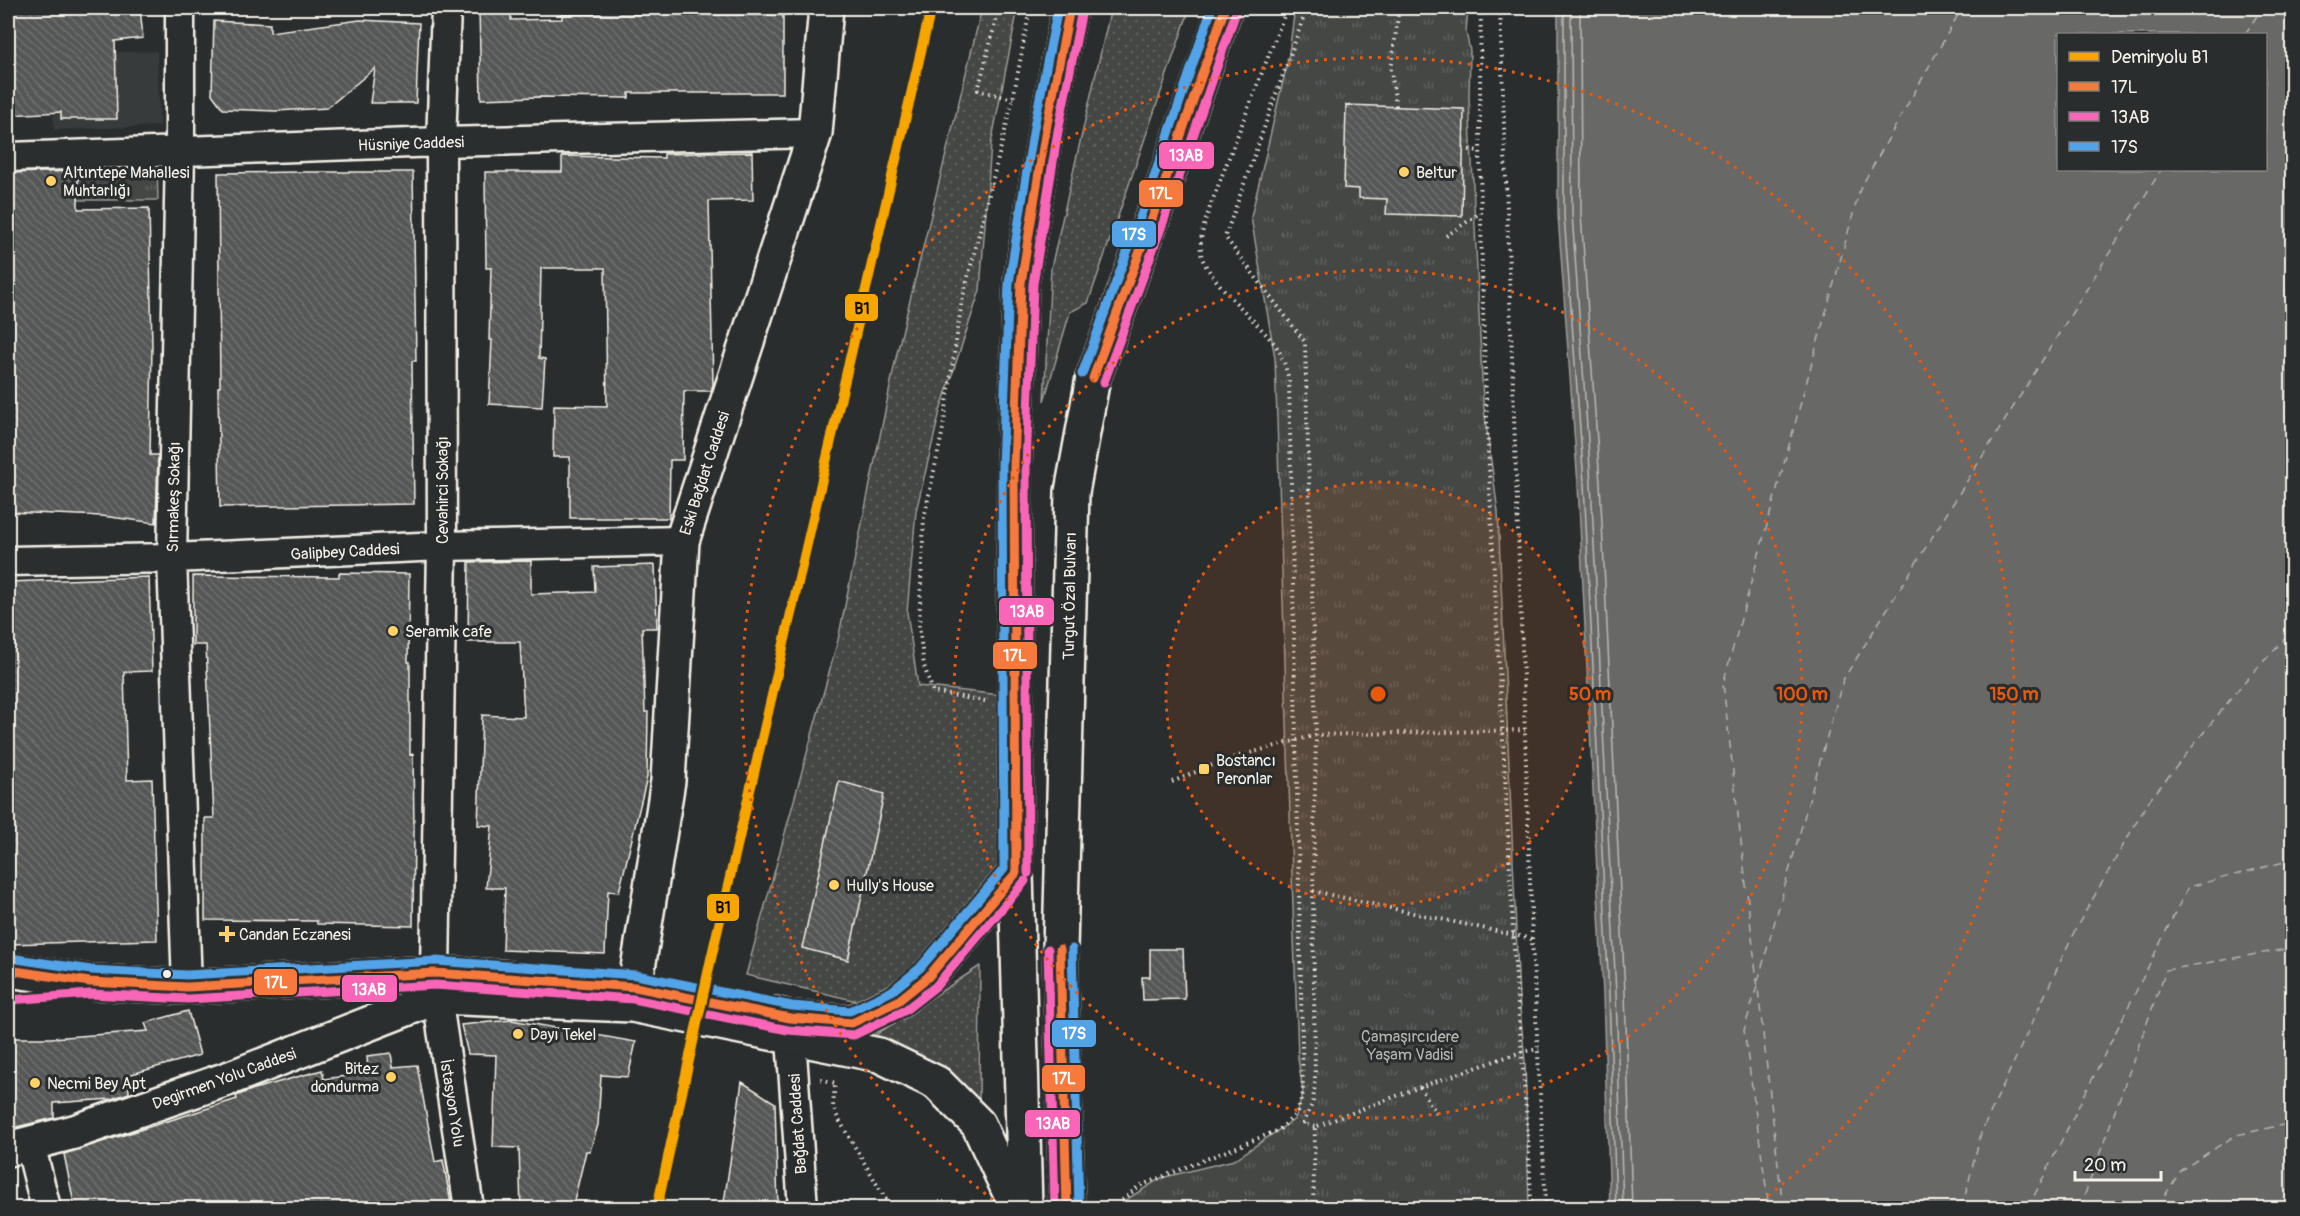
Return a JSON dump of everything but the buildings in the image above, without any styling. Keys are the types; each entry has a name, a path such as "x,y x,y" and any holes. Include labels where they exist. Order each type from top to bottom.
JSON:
{"main road":[{"name":"Eski Bağdat Caddesi","path":"633,996 668,781 682,541 815,133 826,8"},
{"path":"1025,1209 1016,873 1014,466 1021,283 1046,129 1070,8"},
{"name":"Turgut Özal Bulvarı","path":"1067,1209 1060,949 1072,492 1093,378 1153,216 1225,8"},
{"path":"8,970 90,982 187,987 436,985 633,996 790,1018 852,1023 898,1001 928,977 1016,873"},
{"path":"8,988 90,982"},
{"name":"Degirmen Yolu Caddesi","path":"19,1146 74,1132 230,1078 436,985"},
{"path":"633,996 791,1039 879,1055 937,1083 978,1124 1017,1209"}],"street":[{"name":"Sırmakeş Sokağı","path":"180,8 180,152 172,558 187,987"},
{"name":"Cevahirci Sokağı","path":"436,985 442,546 441,142 446,8"},
{"name":"Hüsniye Caddesi","path":"8,157 441,142 815,133"},
{"name":"Galipbey Caddesi","path":"8,561 172,558 442,546 682,541"},
{"name":"İstasyon Yolu","path":"436,985 469,1209"},
{"name":"Bağdat Caddesi","path":"791,1039 803,1209"},
{"path":"19,1146 46,1209"}],"path":[{"path":"999,8 978,90 1013,99"},
{"path":"996,703 933,692 924,666 919,626 924,518 943,429 962,302 1013,99 1030,8"},
{"path":"1113,1209 1139,1186 1279,1130 1298,1113 1303,1093 1304,1036 1289,380 1284,360 1275,345 1214,278 1201,255 1202,236 1211,204 1287,8"},
{"path":"1307,8 1225,237 1305,342 1316,735 1313,891 1315,1083 1312,1102 1303,1124 1315,1127 1420,1087 1521,1052 1539,1049"},
{"path":"1396,106 1391,70 1399,8"},
{"path":"1481,8 1481,213 1490,498 1513,935 1531,1209"},
{"path":"1500,8 1533,939 1546,1209"},
{"path":"1463,149 1480,151"},
{"path":"1446,236 1481,213"},
{"path":"1172,782 1224,760 1316,735 1525,730"},
{"path":"1313,891 1533,939"},
{"path":"835,1083 833,1107 891,1209"},
{"path":"1420,1087 1438,1116"},
{"path":"1313,1209 1315,1127"}],"shaded area":[{"path":"157,51 160,126 54,130 51,54"}],"green space":[{"path":"982,8 1018,8 991,144 980,290 940,411 916,511 907,612 918,686 1001,695 999,870 902,986 857,1001 746,975 838,640 897,353"},
{"path":"1111,8 1190,8 1088,303 1070,312 1044,401 1051,268"},
{"name":"Çamaşırcıdere Yaşam Vadisi","path":"1295,8 1468,8 1466,32 1470,51 1469,97 1483,401 1498,512 1519,998 1525,1061 1529,1208 1121,1208 1124,1201 1161,1178 1234,1160 1295,1119 1303,1093 1298,1058 1275,358 1251,217 1288,60"},
{"path":"78,163 157,163 158,200 78,200"},
{"path":"980,966 979,1109 906,1052 875,1035"}],"water":[{"path":"1558,8 2292,8 2292,1208 1610,1208 1603,994 1578,484 1558,215"}],"ferry route":[{"path":"1783,1208 1723,684 1860,189 1962,8"},
{"path":"2246,33 2262,8"},
{"path":"1758,981 1843,680 2160,171"},
{"path":"1962,1208 1981,1133 2075,930 2148,802 2245,681 2292,631"},
{"path":"2028,1208 2188,887 2292,860"},
{"path":"2080,1208 2166,970 2292,948"},
{"path":"1757,986 1744,1030 1769,1208"},
{"path":"2157,1208 2181,1170 2236,1135 2292,1123"}],"rail line":[{"name":"B1","path":"657,1208 711,959 931,8"}],"transit line":[{"name":"17S","path":"10,958 91,970 187,975 436,961 636,975 792,1006 850,1011 892,991 920,968 1004,869 1002,466 1009,283 1034,127 1058,8"},
{"name":"17L","path":"1016,873 1014,466 1021,283 1046,129 1070,8"},
{"name":"17S","path":"1082,374 1142,212 1212,8"},
{"name":"17L","path":"1093,378 1153,216 1225,8"},
{"name":"13AB","path":"1028,873 1026,466 1033,284 1058,131 1082,10"},
{"name":"13AB","path":"1104,382 1164,220 1236,12"},
{"name":"17L","path":"8,970 90,982 187,987 435,973 635,987 790,1018 852,1023 898,1001 928,977 1016,873"},
{"name":"13AB","path":"9,1000 90,994 188,999 435,985 633,999 788,1030 854,1035 904,1011 936,986 1025,881"},
{"name":"13AB","path":"1048,949 1055,1208"},
{"name":"17L","path":"1060,949 1067,1208"},
{"name":"17S","path":"1072,949 1079,1208"}],"place":[{"name":"Beltur","path":"1404,172"},
{"name":"Altıntepe Mahallesi Muhtarlığı","path":"51,181"},
{"name":"Seramik cafe","path":"393,631"},
{"name":"Bostancı Peronlar","path":"1204,769"},
{"name":"Hully's House","path":"834,885"},
{"name":"Candan Eczanesi","path":"227,934"},
{"name":"Dayı Tekel","path":"518,1034"},
{"name":"Bitez dondurma","path":"391,1077"},
{"name":"Necmi Bey Apt","path":"35,1083"}]}
